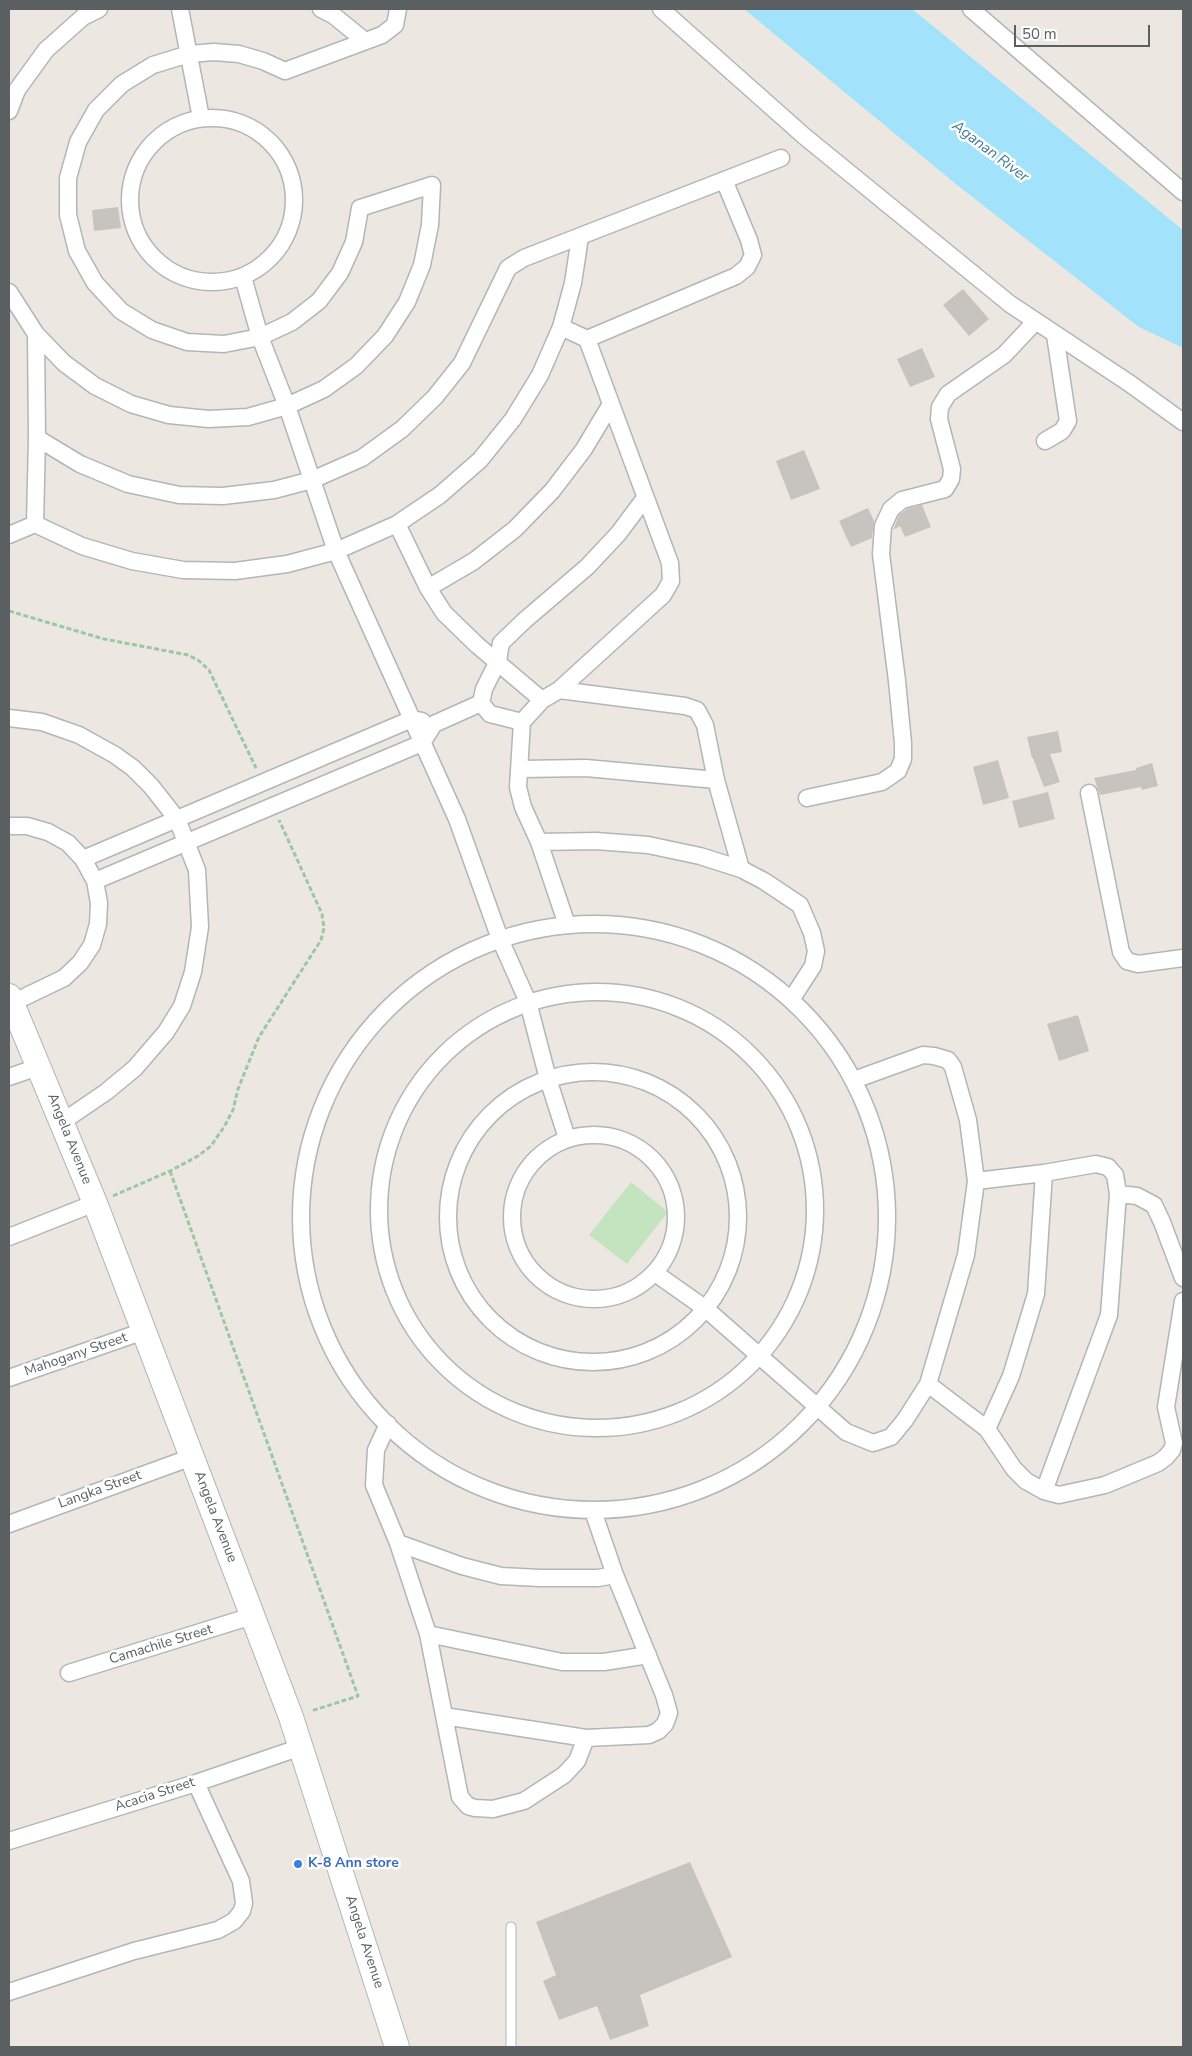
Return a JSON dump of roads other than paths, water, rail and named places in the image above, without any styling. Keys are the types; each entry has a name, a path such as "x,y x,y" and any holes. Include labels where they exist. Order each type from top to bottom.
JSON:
{"main road":[{"name":"Angela Avenue","path":"10,999 95,1203 291,1717 397,2047"}],"street":[{"path":"9,110 17,90 46,50 83,17 98,9"},
{"path":"180,9 201,118"},
{"path":"321,9 333,15 365,41"},
{"path":"9,292 36,334 64,363 95,386 141,407 169,415 209,419 248,416 287,406 324,389 356,366 385,336 407,302 422,265 430,226 432,185 360,208 354,242 340,274 319,301 292,322 260,337 224,344 187,342 152,330 121,311 95,283 77,251 68,215 68,178 78,142 96,110 122,84 153,65 189,54 214,52 238,54 262,61 285,71 382,35 395,25 398,9"},
{"path":"661,9 804,136 1002,298 1055,335 1129,382 1183,422"},
{"path":"971,9 1183,192"},
{"path":"201,118 225,118 248,125 268,139 283,157 292,179 295,203 291,226 280,248 264,265 243,277 218,283 193,280 169,271 150,254 136,233 130,208 131,183 140,159 156,139 176,125 201,118"},
{"path":"38,438 80,464 128,484 179,496 223,496 274,490 312,480 362,458 402,429 435,397 462,363 508,268 524,258 781,158"},
{"path":"587,339 736,276 747,267 753,254 750,240 724,180"},
{"path":"9,535 35,524 82,546 132,561 183,570 235,571 287,564 336,551 397,524 440,495 480,460 513,420 536,382 561,327 573,283 580,237"},
{"path":"243,277 260,337 287,406 336,551 457,819 500,939 528,1002 548,1079 567,1138"},
{"path":"807,798 882,782 898,771 903,759 903,744 898,681 881,554 883,526 891,509 902,500 945,489 951,479 952,468 939,419 940,407 948,394 1004,355 1036,322"},
{"path":"561,327 587,339 670,563 671,581 663,595 559,690 542,700 522,722 521,769 518,787 523,807 538,842 567,925"},
{"path":"35,524 38,438 36,334"},
{"path":"1046,441 1062,431 1068,421 1055,335"},
{"path":"428,588 474,561 515,528 546,498 584,449 611,404"},
{"path":"481,703 484,689 498,661 501,643 587,567 618,534 645,498"},
{"path":"397,524 428,588 444,613 454,625 542,700"},
{"path":"559,690 685,706 697,710 704,725 716,780 741,869"},
{"path":"481,703 490,714 522,722"},
{"path":"95,882 422,743 434,724 481,703"},
{"path":"9,718 42,722 79,735 115,755 133,768 151,786 177,819 197,870 200,926 193,972 182,1006 166,1032 135,1068 106,1092 62,1122"},
{"path":"83,859 412,719 434,724"},
{"path":"521,769 586,768 716,780"},
{"path":"1089,793 1121,952 1127,961 1138,964 1183,958"},
{"path":"9,826 27,826 48,832 68,843 83,859 95,882 100,903 98,924 92,945 80,963 64,978 10,999"},
{"path":"538,842 596,841 648,845 700,856 741,869 764,881 800,905 812,933 816,951 813,966 791,1000"},
{"path":"567,925 615,925 663,932 709,948 752,971 791,1000 822,1034 854,1080 866,1107 879,1145 886,1184 888,1223 885,1262 877,1301 863,1338 845,1372 820,1410 759,1461 722,1482 683,1498 642,1507 593,1511 562,1509 525,1502 490,1491 456,1476 424,1456 369,1405 347,1374 328,1340 314,1305 305,1268 301,1230 301,1192 306,1155 317,1118 332,1083 351,1051 374,1021 402,994 432,972 465,953 500,939 533,930 567,925"},
{"path":"608,992 656,1000 686,1011 721,1031 752,1057 778,1089 798,1124 810,1163 816,1203 813,1243 804,1282 787,1319 760,1356 741,1375 716,1394 687,1409 657,1420 626,1427 593,1428 569,1426 530,1418 500,1405 472,1388 447,1368 425,1344 407,1318 384,1258 379,1226 379,1194 383,1162 393,1131 406,1102 424,1075 446,1051 470,1031 498,1014 528,1002 567,993 608,992"},
{"path":"655,1273 706,1309 846,1432 873,1443 891,1437 906,1420 928,1384 966,1255 976,1180 968,1120 953,1066 948,1060 923,1055 854,1080"},
{"path":"9,1077 38,1067"},
{"path":"590,1072 627,1076 661,1089 691,1110 714,1138 730,1171 738,1207 736,1243 725,1278 706,1309 687,1328 665,1344 640,1355 613,1361 586,1362 559,1358 533,1349 509,1335 488,1317 471,1296 456,1263 450,1245 448,1218 450,1191 457,1165 469,1140 485,1118 506,1100 529,1086 548,1079 590,1072"},
{"path":"595,1134 616,1137 635,1145 652,1158 666,1175 674,1194 677,1215 675,1236 668,1256 655,1273 640,1286 621,1295 594,1299 581,1298 561,1292 544,1282 529,1267 518,1249 512,1230 512,1209 516,1189 525,1171 538,1156 567,1138 595,1134"},
{"path":"976,1180 1044,1173 1096,1164 1108,1167 1115,1176 1118,1194 1109,1315 1044,1491"},
{"path":"987,1429 1011,1376 1036,1294 1044,1173"},
{"path":"1118,1194 1137,1196 1154,1205 1183,1278"},
{"path":"9,1237 95,1203"},
{"path":"928,1384 987,1429 1014,1469 1026,1481 1044,1491 1060,1495 1105,1485 1158,1462 1172,1450 1174,1443 1166,1407 1183,1301"},
{"name":"Mahogany Street","path":"9,1378 144,1331"},
{"path":"388,1424 376,1450 374,1485 398,1543 428,1634 460,1797 468,1806 475,1808 493,1809 524,1801 564,1775 577,1761 586,1738"},
{"name":"Langka Street","path":"9,1524 192,1457"},
{"path":"444,1716 586,1738 649,1735 665,1724 669,1713 668,1707 615,1575 593,1511"},
{"path":"398,1543 462,1566 501,1576 598,1578 615,1575"},
{"name":"Camachile Street","path":"70,1674 252,1616"},
{"path":"428,1634 562,1662 604,1662 648,1655"},
{"name":"Acacia Street","path":"9,1841 196,1783 301,1747"},
{"path":"9,1992 134,1951 218,1930 234,1921 242,1911 244,1903 241,1881 196,1783"}],"lane":[{"path":"511,1927 511,2047"}],"water":[{"name":"Aganan River","path":"744,9 912,9 1183,230 1183,348 1139,327 957,185"}],"place":[{"name":"K-8 Ann store","path":"298,1864"}]}
